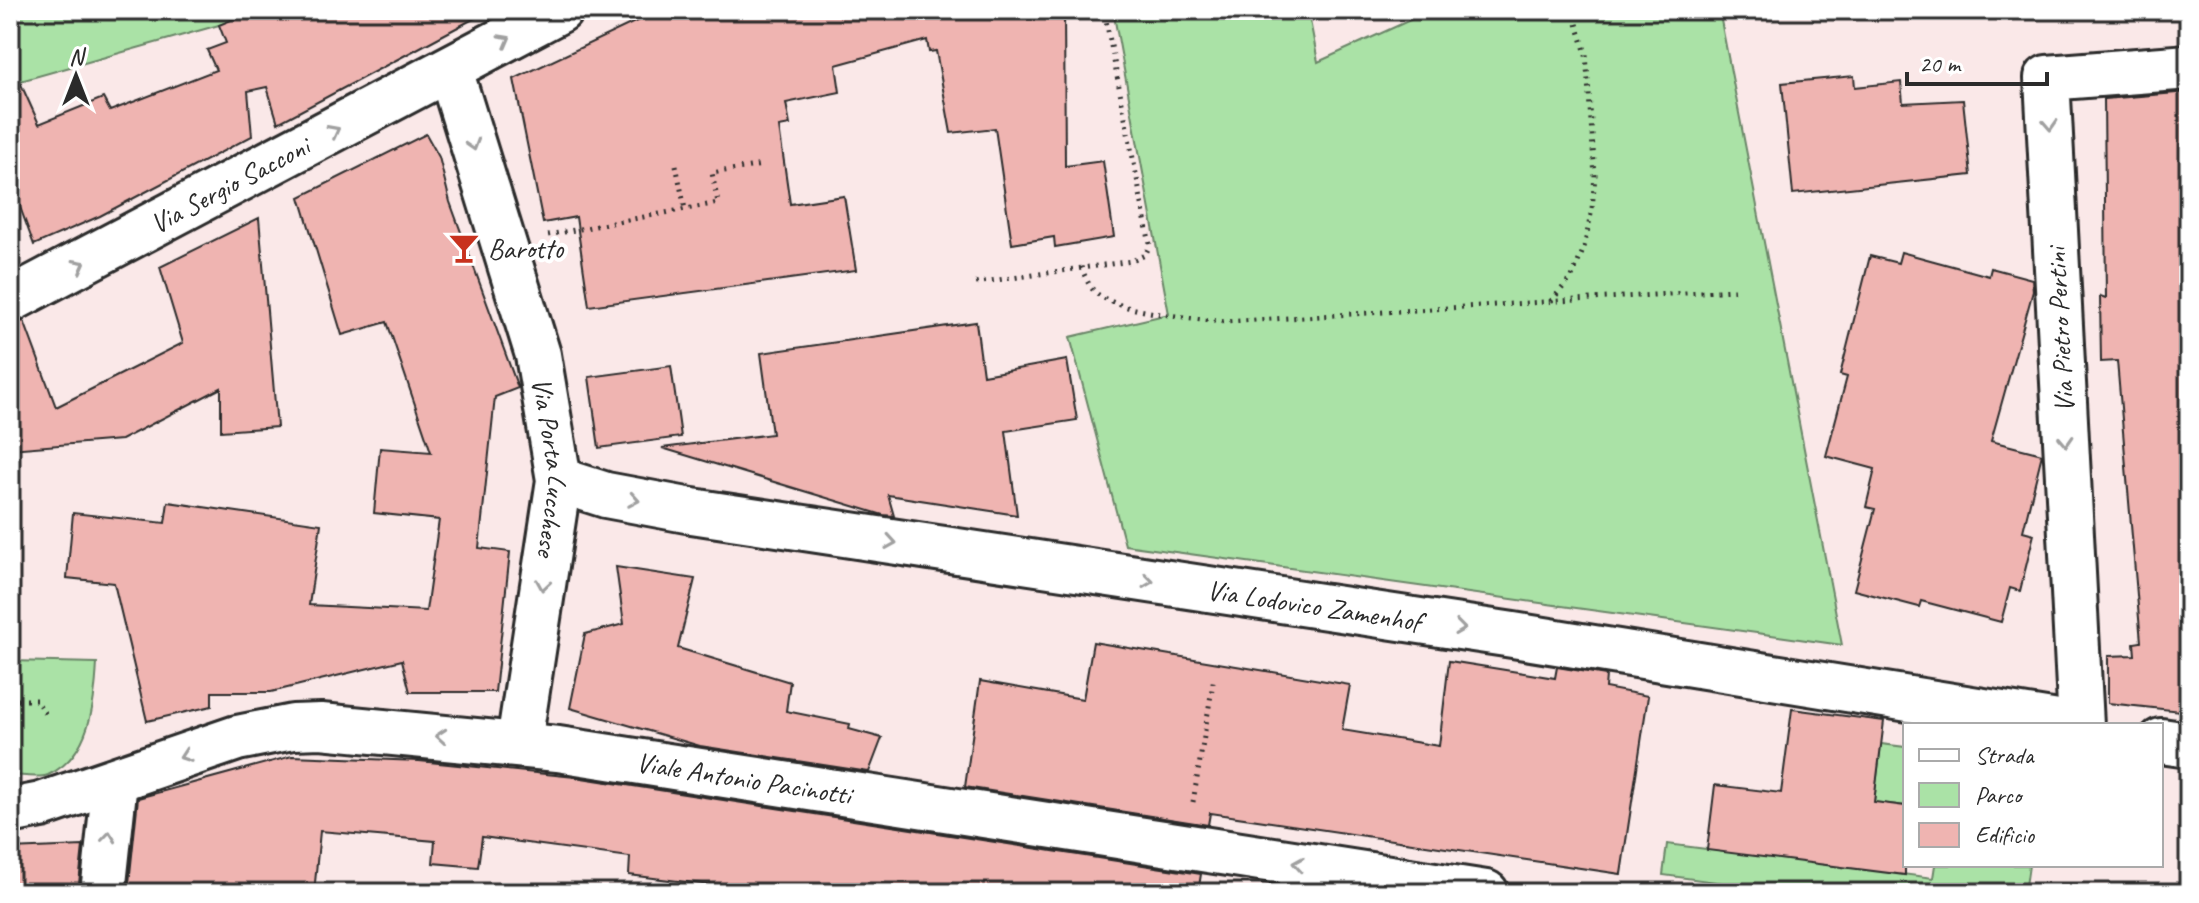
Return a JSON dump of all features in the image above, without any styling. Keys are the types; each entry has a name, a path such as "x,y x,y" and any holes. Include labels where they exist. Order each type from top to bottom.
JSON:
{"street":[{"name":"Via Sergio Sacconi","path":"10,300 560,10"},
{"name":"Via Pietro Pertini","path":"2081,723 2047,78 2189,67"},
{"name":"Via Porta Lucchese","path":"450,70 538,355 559,480 519,743"},
{"name":"Via Lodovico Zamenhof","path":"559,480 606,495 692,511 1513,635 2058,723"},
{"name":"Viale Antonio Pacinotti","path":"10,811 41,805 237,738 293,727 321,726 519,743 1486,893"},
{"path":"2163,741 2189,745"},
{"path":"103,893 115,781"}],"path":[{"path":"976,283 1132,261 1145,255 1150,245 1104,10"},
{"path":"1550,302 1572,277 1584,248 1595,176 1586,54 1573,10"},
{"path":"676,165 685,209"},
{"path":"504,244 718,203 712,173 762,165"},
{"path":"1081,267 1090,287 1100,297 1170,315 1225,322 1734,290"},
{"path":"1185,846 1214,677"},
{"path":"10,700 36,700 46,715"}],"green space":[{"path":"10,10 263,10 10,84"},
{"path":"1113,10 1308,10 1318,62 1432,10 1719,10 1842,645 1125,545 1070,337 1169,314"},
{"path":"10,661 97,663 88,727 73,755 48,775 10,775"},
{"path":"1881,744 1903,747 1903,806 1874,802"},
{"path":"1667,844 1933,878 1935,867 2029,867 2025,893 1799,893 1663,875"}],"building":[{"path":"255,10 490,10 278,123 267,87 248,91 252,136 100,216 34,245 10,180 10,60 39,124 103,98 110,111 216,70 207,50 226,43 219,25"},
{"path":"660,10 1064,10 1065,166 1103,161 1114,237 1055,247 1054,237 1012,244 995,128 951,133 936,51 929,52 927,40 836,65 840,92 786,103 790,125 779,127 790,204 844,196 856,270 589,306 576,217 543,223 514,79"},
{"path":"1854,76 1855,87 1901,82 1903,103 1963,100 1971,175 1793,194 1782,83"},
{"path":"2189,92 2189,712 2108,703 2108,656 2135,655 2134,643 2141,642 2117,361 2101,362 2100,296 2106,298 2104,99"},
{"path":"426,134 439,157 450,202 518,388 495,397 479,548 510,552 495,692 410,692 402,660 271,692 212,692 212,706 147,721 114,583 67,578 73,513 165,523 168,502 321,524 309,605 426,611 439,520 374,513 380,448 431,452 387,322 342,335 300,197"},
{"path":"259,218 277,427 221,431 221,388 121,440 10,449 10,325 24,321 56,407 183,343 160,267"},
{"path":"1901,252 1989,276 1991,268 2032,279 2033,291 1991,441 2042,454 2023,531 2034,534 2020,591 2010,588 2001,622 1921,601 1919,607 1854,590 1875,509 1866,507 1875,469 1826,456 1847,377 1840,375 1870,256 1898,263"},
{"path":"976,322 983,375 1067,360 1077,420 1006,431 1017,515 888,495 894,516 883,515 662,448 772,434 761,353"},
{"path":"671,366 681,437 599,448 589,377"},
{"path":"616,567 695,579 678,648 790,682 786,711 850,724 849,729 882,738 869,772 700,746 570,708 585,634 624,624"},
{"path":"1093,642 1350,685 1342,730 1439,746 1449,661 1555,678 1557,667 1606,675 1605,688 1648,696 1621,874 1210,813 1208,825 965,787 980,681 1083,699"},
{"path":"1792,709 1884,721 1874,802 1903,806 1905,875 1707,850 1715,785 1781,793"},
{"path":"292,756 419,761 575,777 1201,874 1198,893 777,893 629,875 630,857 482,837 478,867 433,863 435,841 320,831 314,893 128,893 138,798"},
{"path":"83,846 78,893 10,893 10,849"}],"place":[{"name":"Barotto","path":"464,248"}]}
